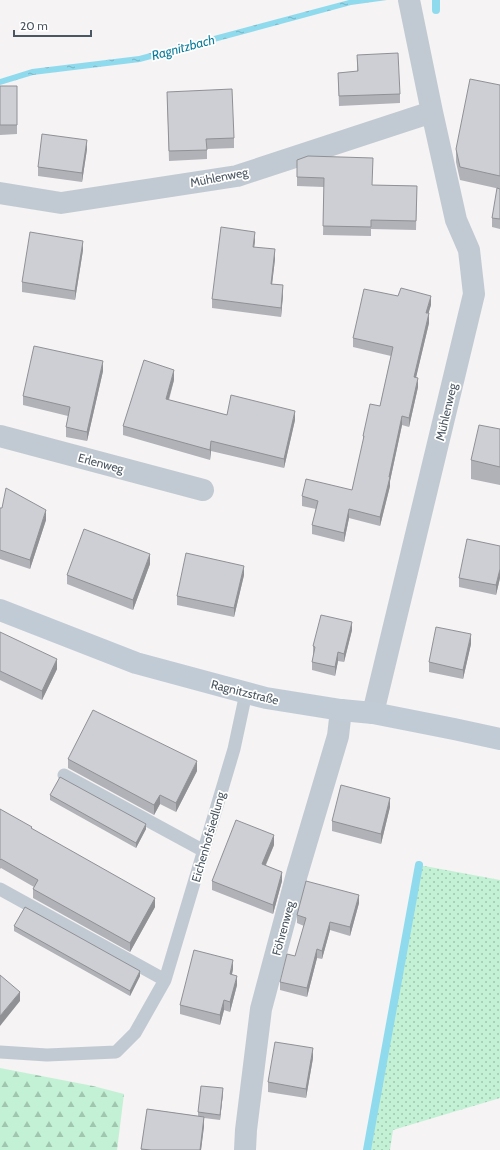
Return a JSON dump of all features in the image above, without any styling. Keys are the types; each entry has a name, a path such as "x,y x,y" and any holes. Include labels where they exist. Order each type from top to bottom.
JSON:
{"main road":[{"name":"Ragnitzstraße","path":"0,610 136,663 246,693 266,698 341,710 373,713 500,739"}],"street":[{"name":"Mühlenweg","path":"373,713 474,294 469,250 456,220 408,0"},
{"name":"Mühlenweg","path":"0,193 61,203 237,176 432,112"},
{"name":"Erlenweg","path":"0,436 203,490"},
{"name":"Föhrenweg","path":"246,1150 246,1130 261,1009 297,874 338,736 341,710"}],"lane":[{"name":"Eichenhofsiedlung","path":"0,1052 47,1055 116,1052 135,1033 165,980 234,749 246,693"},
{"path":"64,775 204,850"},
{"path":"0,889 165,980"}],"green space":[{"path":"419,865 500,880 500,1098 393,1130 390,1150 367,1150"},
{"path":"0,1068 93,1086 124,1094 117,1150 0,1150"}],"water":[{"name":"Ragnitzbach","path":"349,0 387,0 351,5 140,62 33,75 0,85 0,79 32,69 139,56"}],"building":[{"path":"398,53 400,94 339,96 338,73 358,71 357,55"},
{"path":"470,79 500,85 500,176 460,167 456,149"},
{"path":"0,86 17,86 17,125 0,125"},
{"path":"232,89 234,138 206,139 207,150 169,151 167,92"},
{"path":"42,134 87,140 82,173 38,167"},
{"path":"308,156 373,158 372,185 417,186 416,221 371,220 371,227 323,226 324,178 297,177 297,160"},
{"path":"497,188 500,189 500,219 492,218"},
{"path":"221,227 255,232 253,247 275,249 271,284 283,285 281,308 212,299"},
{"path":"30,232 83,241 75,291 22,282"},
{"path":"401,288 431,296 426,313 429,313 414,377 418,378 409,418 402,416 390,477 380,517 349,509 344,533 312,525 318,501 302,496 306,479 352,490 370,404 380,406 393,347 353,338 364,289 398,296"},
{"path":"34,346 103,361 87,432 66,427 70,407 23,396"},
{"path":"144,360 174,370 166,399 227,415 231,395 295,411 284,459 211,441 210,450 123,426"},
{"path":"479,425 500,429 500,467 471,460"},
{"path":"6,488 46,510 30,560 0,550 0,508 2,508"},
{"path":"84,529 150,554 133,600 67,575"},
{"path":"467,539 500,546 500,569 496,585 459,578"},
{"path":"186,553 244,566 234,608 177,596"},
{"path":"321,615 352,622 344,654 338,652 335,667 312,662 315,647 313,646"},
{"path":"436,627 471,634 463,670 429,662"},
{"path":"0,632 57,659 42,691 0,671"},
{"path":"93,710 197,761 176,803 160,795 154,805 68,759"},
{"path":"60,777 146,824 136,843 50,795"},
{"path":"341,785 390,798 381,834 332,821"},
{"path":"0,809 155,898 130,943 33,889 38,880 1,859 0,860"},
{"path":"236,820 274,835 262,864 282,872 273,905 212,881"},
{"path":"306,881 359,895 350,927 330,922 322,951 317,949 307,988 280,982 287,954 295,956 306,918 297,915"},
{"path":"25,907 140,971 130,991 14,926"},
{"path":"194,950 233,960 230,974 237,976 230,1002 224,1000 220,1015 180,1005"},
{"path":"0,975 20,992 0,1016"},
{"path":"275,1042 313,1048 306,1089 268,1082"},
{"path":"201,1086 223,1088 220,1115 198,1112"},
{"path":"147,1109 204,1117 200,1150 141,1149"}],"waterway":[{"path":"436,0 436,10"},
{"path":"367,1150 419,865"}]}
